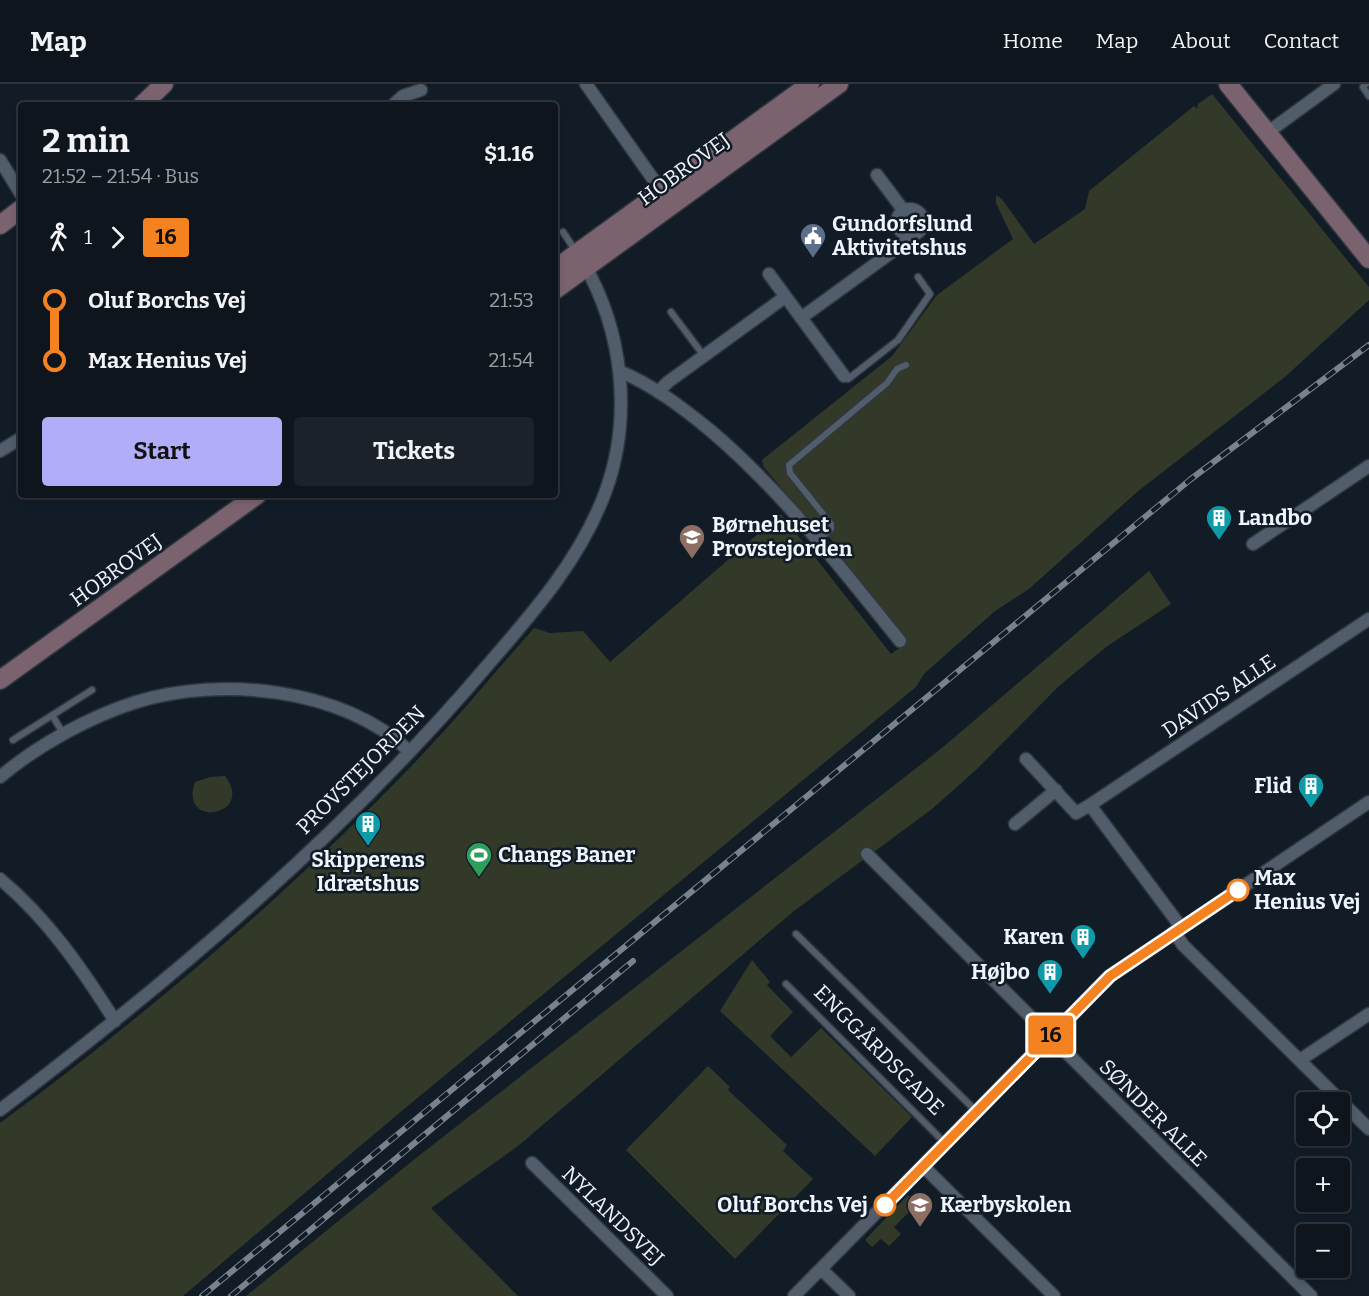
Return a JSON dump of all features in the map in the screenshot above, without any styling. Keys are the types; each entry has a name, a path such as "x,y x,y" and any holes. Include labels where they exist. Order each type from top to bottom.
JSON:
{"main road":[{"path":"145,102 164,84"},
{"name":"HOBROVEJ","path":"558,287 582,260 667,198 810,84"},
{"name":"HOBROVEJ","path":"667,198 839,84"},
{"path":"1228,84 1369,259"},
{"path":"0,225 18,211"},
{"name":"HOBROVEJ","path":"558,268 582,260"},
{"name":"HOBROVEJ","path":"0,680 253,498"}],"street":[{"path":"586,84 667,198"},
{"path":"1266,133 1334,84"},
{"path":"396,102 402,96 421,90"},
{"path":"0,160 18,189"},
{"path":"877,175 904,211"},
{"path":"904,211 916,211 923,220 920,231 909,235 902,231 898,225 899,217 904,211"},
{"path":"801,318 907,241 909,235"},
{"name":"PROVSTEJORDEN","path":"0,1110 115,1021 212,939 310,849 461,698 536,609 584,537 605,492 615,456 622,408 619,371 601,296 582,260"},
{"path":"769,274 844,376"},
{"path":"658,392 785,297"},
{"path":"619,371 658,392 737,454 773,488 900,641"},
{"path":"0,451 18,440"},
{"path":"1253,544 1369,466"},
{"name":"DAVIDS ALLE","path":"1090,805 1369,619"},
{"path":"0,777 64,735 109,712 136,702 213,689 243,689 278,693 327,705 388,732 409,751"},
{"path":"1026,759 1076,813 1090,805 1178,930 1183,945 1369,1129"},
{"path":"1015,824 1056,790"},
{"name":"ENGGÅRDSGADE","path":"794,1296 1110,976 1369,802"},
{"name":"SØNDER ALLE","path":"867,855 1311,1296"},
{"path":"0,879 53,931 84,972 115,1021"},
{"path":"1300,1060 1369,1014"},
{"name":"NYLANDSVEJ","path":"531,1163 667,1296"},
{"path":"923,1166 1054,1296"},
{"path":"821,1269 849,1296"}],"lane":[{"path":"1366,84 1363,87 1369,96"},
{"path":"563,232 582,260"},
{"path":"844,376 848,379 897,340 930,294 918,277"},
{"path":"671,312 704,356"},
{"path":"818,540 831,529 831,524 790,473 789,465 887,383 897,369 906,365"},
{"path":"13,741 92,690"},
{"path":"52,716 64,735"},
{"path":"796,934 976,1111"},
{"name":"ENGGÅRDSGADE","path":"786,984 945,1143"}],"green space":[{"path":"1212,94 1369,287 1369,300 1286,376 1137,492 1029,589 995,611 924,674 916,687 404,1109 183,1296 0,1296 0,1123 165,994 270,903 371,807 435,741 534,628 550,633 583,631 610,662 781,514 891,654 905,644 832,549 835,544 820,527 815,528 763,466 762,460 892,356 937,295 1013,239 996,203 996,195 1002,199 1034,244 1085,209 1089,191 1194,106 1197,109 1198,104"},
{"path":"1149,571 1171,604 1106,647 1059,686 977,769 932,809 794,911 518,1146 431,1208 518,1296 246,1296 416,1158 942,748"},
{"path":"225,776 232,790 231,801 225,808 215,812 205,812 197,807 193,797 195,782 210,777"},
{"path":"752,960 770,982 767,985 793,1012 770,1036 791,1057 821,1028 912,1117 875,1156 720,1011"},
{"path":"708,1066 730,1087 728,1090 787,1145 783,1151 813,1179 735,1259 626,1150"},
{"path":"908,1195 917,1204 894,1227 901,1234 889,1246 881,1239 872,1247 865,1240"}],"railway":[{"path":"202,1296 1191,479 1369,345"},
{"path":"231,1296 633,961"}],"bus line":[{"name":"16","path":"885,1205 1110,976 1238,890"}],"place":[{"name":"Gundorfslund Aktivitetshus","path":"813,259"},
{"name":"Landbo","path":"1219,541"},
{"name":"Børnehuset Provstejorden","path":"692,560"},
{"name":"Flid","path":"1311,809"},
{"name":"Skipperens Idrætshus","path":"368,847"},
{"name":"Changs Baner","path":"479,878"},
{"name":"Max Henius Vej","path":"1238,890"},
{"name":"Karen","path":"1083,960"},
{"name":"Højbo","path":"1050,995"},
{"name":"Oluf Borchs Vej","path":"885,1205"},
{"name":"Kærbyskolen","path":"920,1228"}]}
